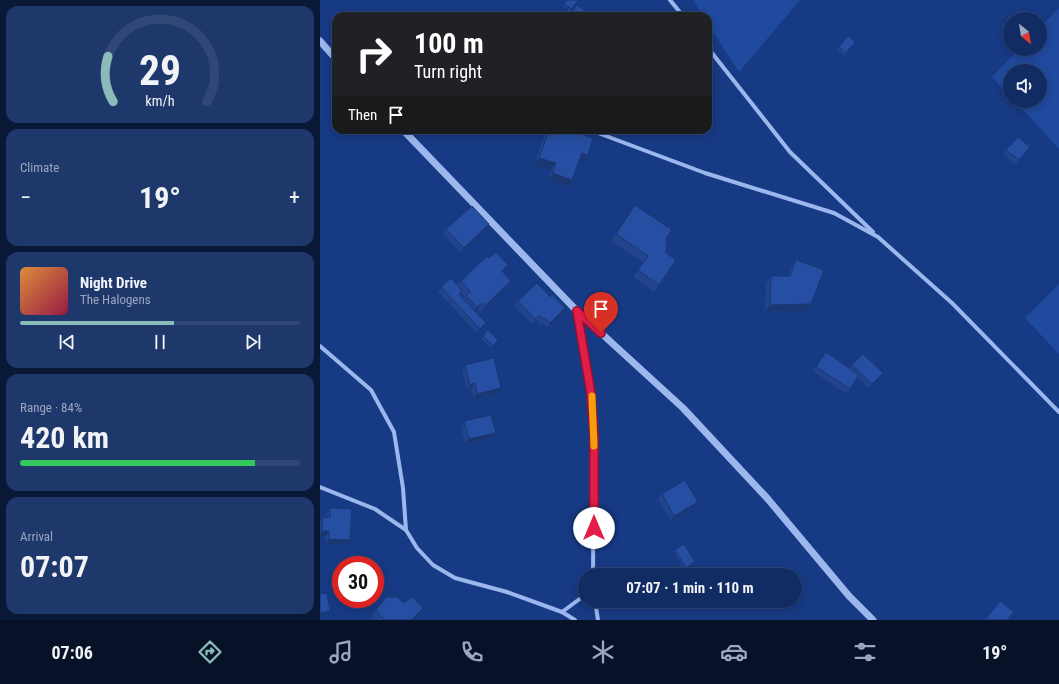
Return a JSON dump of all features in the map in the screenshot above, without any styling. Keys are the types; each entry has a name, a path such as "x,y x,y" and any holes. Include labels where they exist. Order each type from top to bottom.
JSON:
{"street":[{"path":"670,0 680,12"},
{"path":"320,41 332,54"},
{"path":"712,53 790,152 878,237 952,303 1059,412"},
{"path":"406,134 577,311 683,408 767,498 849,596 873,620"},
{"path":"601,134 705,173 834,212 878,237"},
{"path":"577,311 591,394 594,436 593,568"},
{"path":"320,346 371,390 394,432 403,488 406,530"},
{"path":"320,487 375,509 406,530 417,548 433,565 455,578 507,592 562,612 575,620"},
{"path":"562,612 578,600"},
{"path":"596,608 598,620"}],"shaded area":[{"path":"693,0 800,0 739,72 712,30 712,12 700,12"},
{"path":"1059,8 1059,149 1021,108 1047,108 1047,64 1005,64 1012,56 1047,56 1047,20"},
{"path":"1003,66 1003,89 992,77"},
{"path":"1059,284 1059,354 1025,318"}],"building":[{"path":"567,0 578,0 572,9 564,4"},
{"path":"576,5 588,12 572,12"},
{"path":"848,36 855,42 846,53 839,47"},
{"path":"548,134 582,134 593,138 588,155 582,153 572,180 553,173 556,163 539,158"},
{"path":"1018,137 1030,147 1019,160 1006,150"},
{"path":"635,205 672,230 666,238 667,248 665,252 676,260 659,285 638,270 648,256 616,234"},
{"path":"472,206 489,224 464,248 446,229"},
{"path":"496,252 508,265 502,271 511,281 485,306 482,303 477,307 466,296 470,291 461,281 487,256 489,258"},
{"path":"796,260 824,270 811,304 770,305 771,276 790,276"},
{"path":"451,278 462,291 459,294 486,323 480,329 441,287"},
{"path":"537,283 550,297 552,294 565,308 550,323 539,315 535,319 518,301"},
{"path":"488,330 498,340 493,346 483,336"},
{"path":"826,352 859,375 850,389 816,367"},
{"path":"863,354 883,373 872,384 852,365"},
{"path":"494,358 501,388 477,394 475,383 470,385 465,365"},
{"path":"491,415 496,433 469,439 464,421"},
{"path":"685,480 698,502 674,516 662,494"},
{"path":"330,508 352,509 350,540 329,539 329,531 322,531 323,517 330,518"},
{"path":"684,544 695,562 686,568 675,550"},
{"path":"327,593 330,611 320,613 320,594"},
{"path":"386,597 398,597 403,603 412,597 423,608 411,620 384,620 376,610 378,608 384,608 384,600"},
{"path":"1000,601 1014,612 1007,620 985,620"}],"slow traffic":[{"path":"592,396 594,446"}],"route":[{"path":"594,528 594,436 591,394 577,311 601,333"}]}
